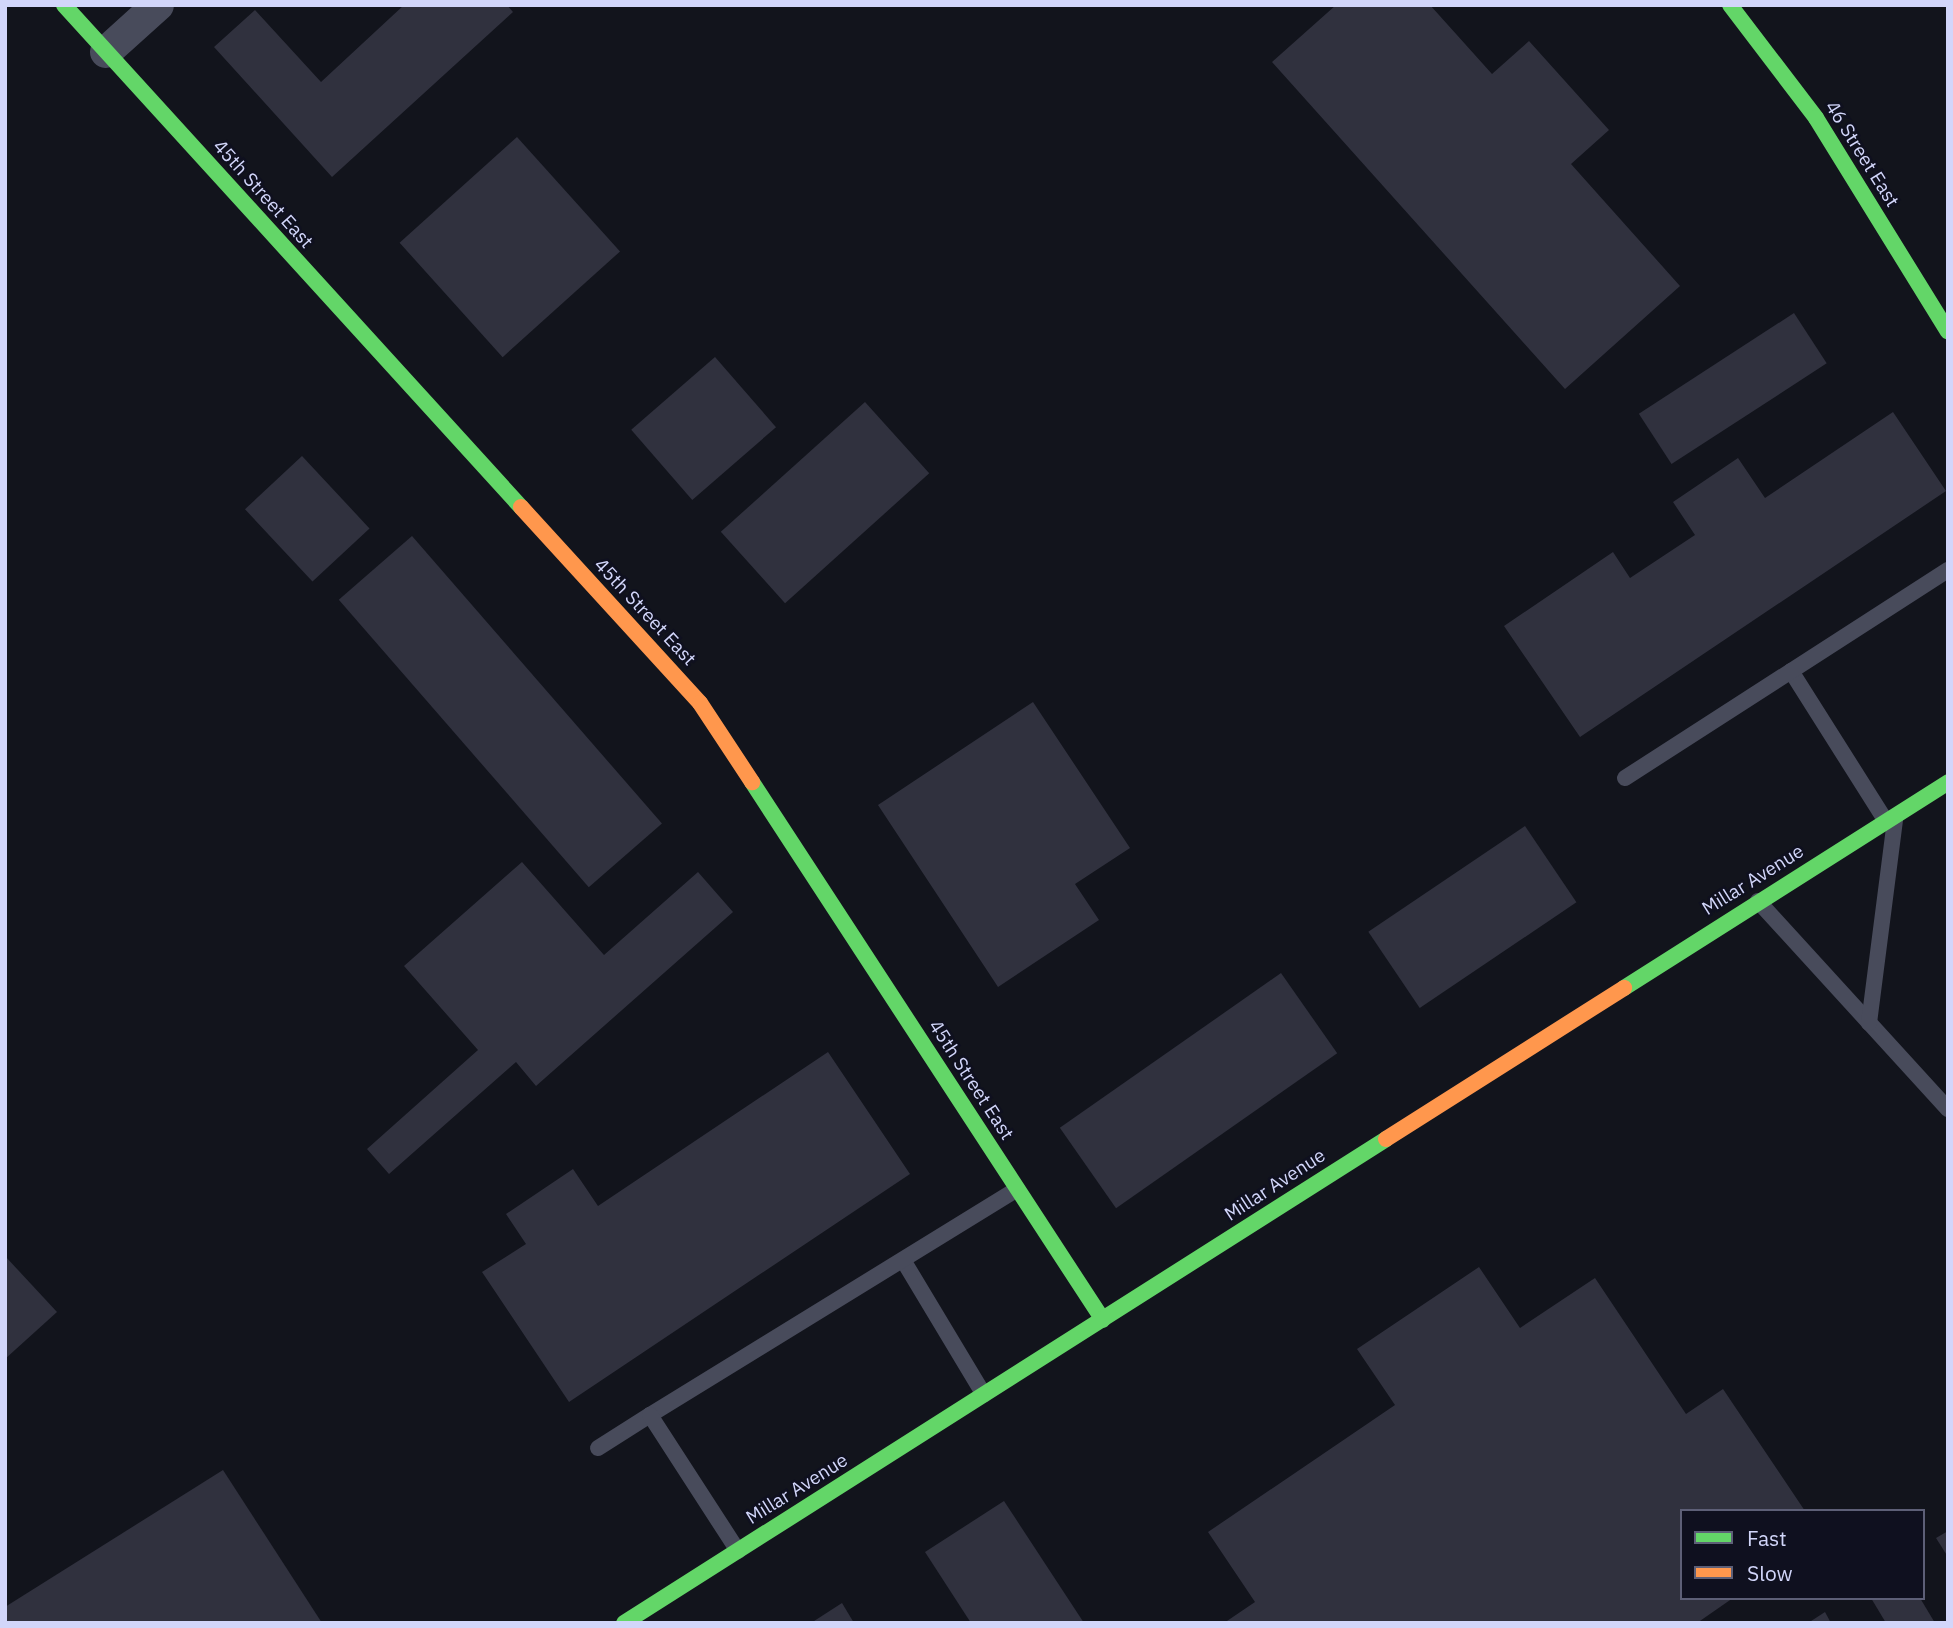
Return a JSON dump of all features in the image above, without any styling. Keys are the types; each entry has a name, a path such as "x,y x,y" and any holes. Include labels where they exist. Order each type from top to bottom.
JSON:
{"street":[{"name":"45th Street East","path":"64,5 700,703 1103,1320"},
{"path":"106,52 158,5"},
{"name":"46 Street East","path":"1730,5 1816,118 1948,332"},
{"name":"Millar Avenue","path":"624,1623 1948,782"}],"lane":[{"path":"1625,778 1948,570"},
{"path":"1791,671 1891,818 1869,1023"},
{"path":"1758,901 1948,1109"},
{"path":"598,1448 1017,1189"},
{"path":"902,1260 985,1395"},
{"path":"650,1415 738,1551"}],"building":[{"path":"404,5 507,5 513,12 332,177 214,47 255,10 321,82"},
{"path":"1336,5 1430,5 1492,74 1529,41 1609,130 1571,164 1680,286 1565,389 1272,62"},
{"path":"517,137 620,251 503,357 400,243"},
{"path":"1794,313 1827,363 1672,464 1639,414"},
{"path":"715,357 776,427 692,500 631,430"},
{"path":"865,402 929,473 785,603 721,532"},
{"path":"1893,412 1946,491 1580,737 1504,626 1613,552 1630,578 1695,535 1673,502 1738,458 1765,498"},
{"path":"302,456 370,528 312,582 245,509"},
{"path":"412,536 662,824 589,887 339,600"},
{"path":"1033,702 1130,848 1075,884 1099,920 998,987 878,805"},
{"path":"1525,826 1576,902 1420,1008 1368,932"},
{"path":"522,862 604,955 698,872 733,912 536,1086 516,1062 389,1174 367,1149 478,1050 404,966"},
{"path":"1281,973 1337,1053 1116,1208 1060,1128"},
{"path":"828,1052 910,1174 569,1402 482,1272 526,1244 506,1214 573,1169 598,1206"},
{"path":"5,1256 57,1312 5,1359"},
{"path":"1479,1267 1520,1328 1595,1278 1686,1414 1723,1389 1804,1509 1680,1509 1680,1600 1730,1600 1697,1623 1224,1623 1255,1602 1208,1532 1395,1405 1357,1349"},
{"path":"223,1470 322,1623 5,1623 5,1607"},
{"path":"1004,1501 1084,1623 971,1623 925,1552"},
{"path":"1948,1531 1948,1557 1936,1538"},
{"path":"1872,1600 1921,1600 1935,1623 1886,1623"},
{"path":"842,1603 854,1623 811,1623"},
{"path":"1825,1612 1831,1623 1808,1623"}],"traffic: fast":[{"path":"64,5 521,507"},
{"path":"1730,5 1816,118 1948,332"},
{"path":"752,782 1103,1320"},
{"path":"1624,988 1948,782"},
{"path":"624,1623 1386,1139"}],"traffic: slow":[{"path":"521,507 700,703 752,782"},
{"path":"1386,1139 1624,988"}]}
